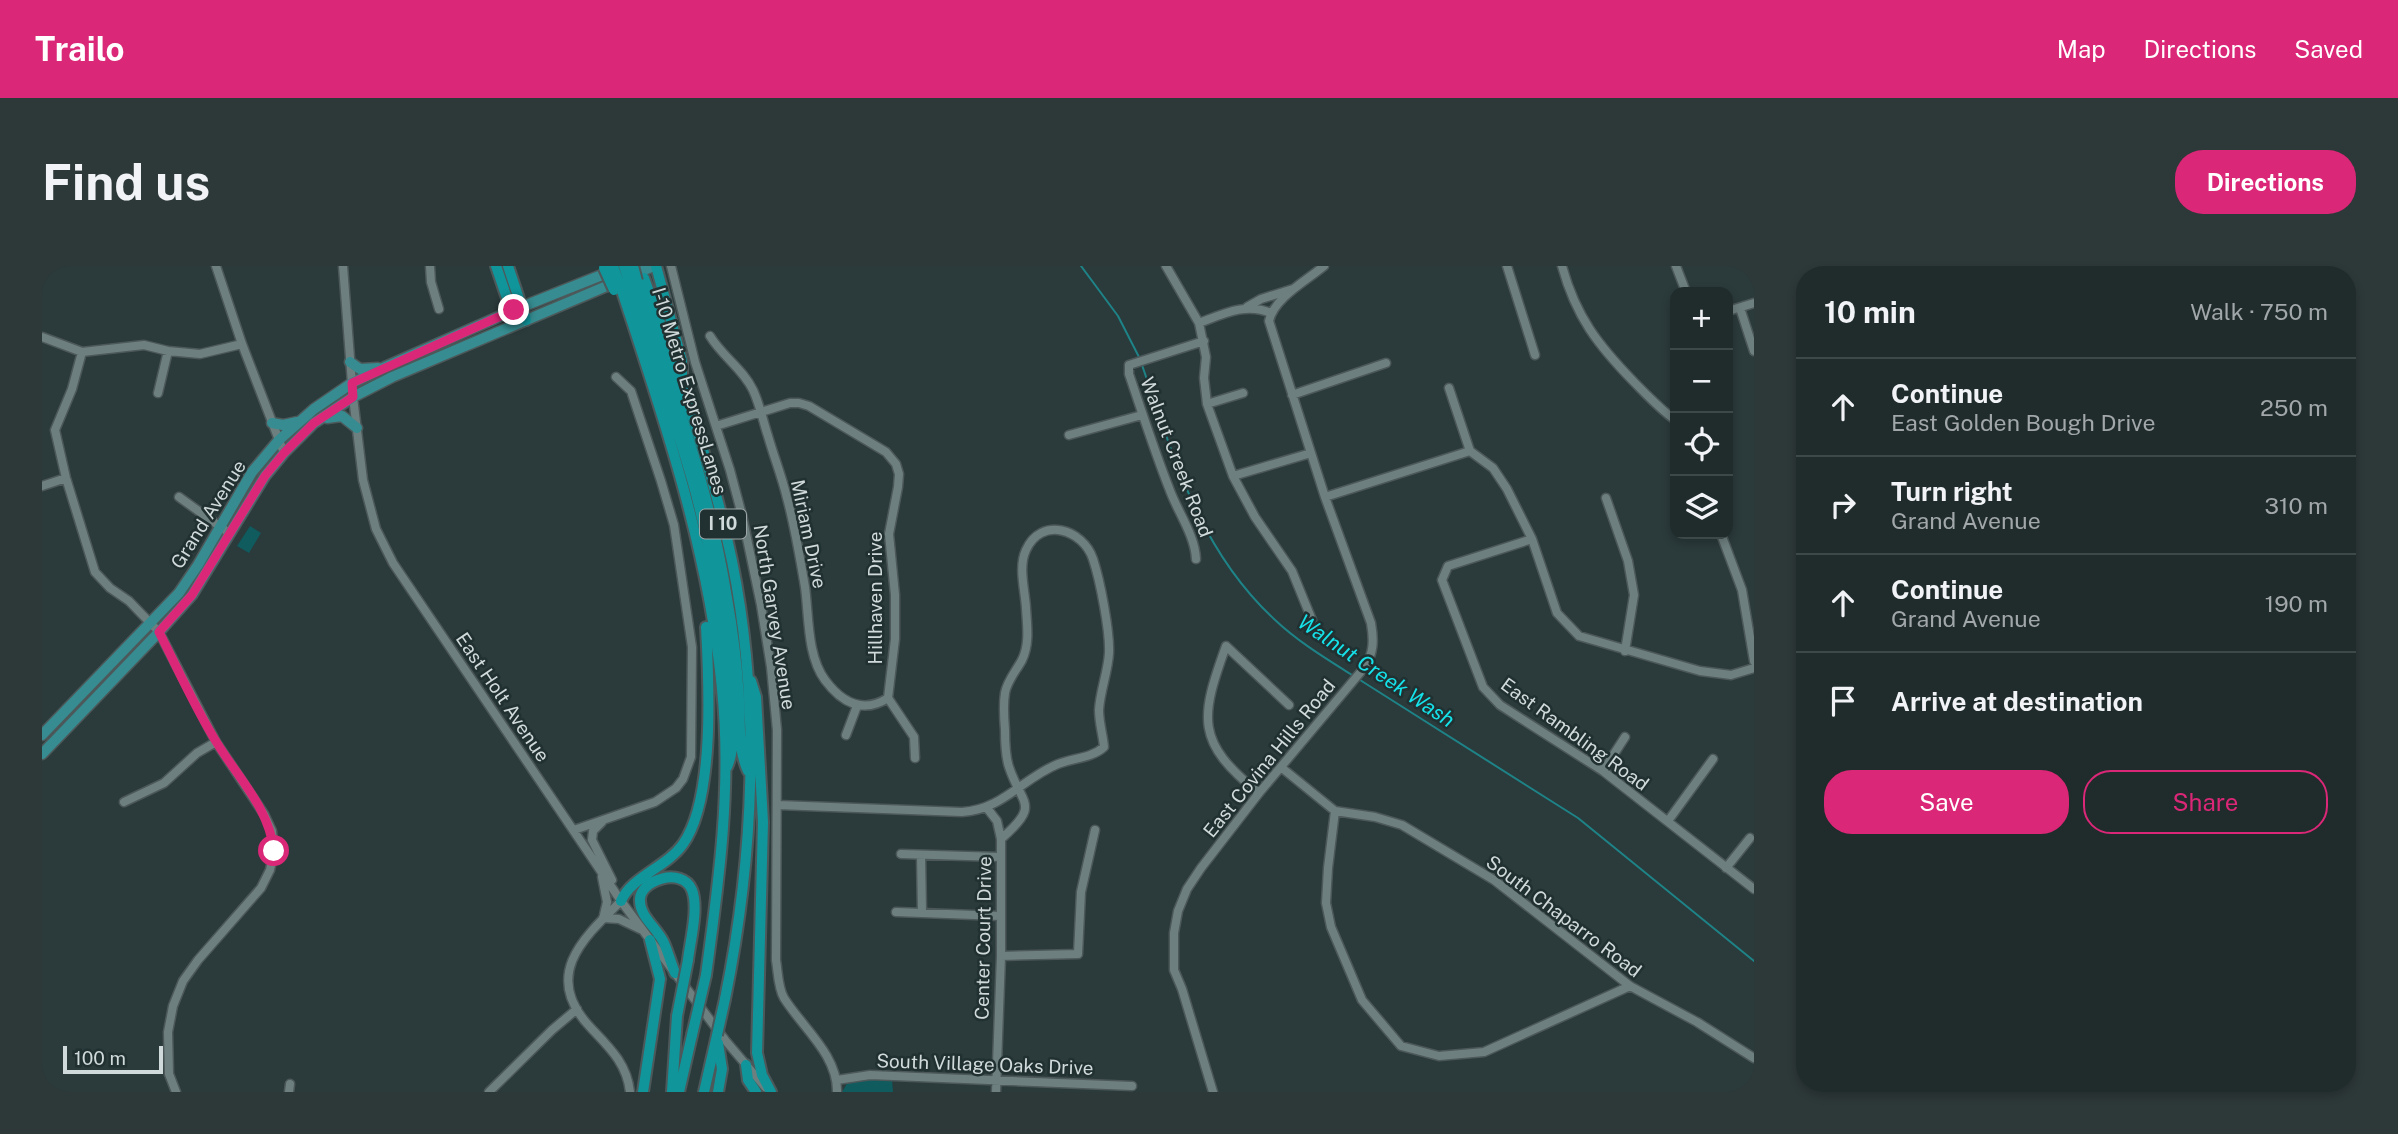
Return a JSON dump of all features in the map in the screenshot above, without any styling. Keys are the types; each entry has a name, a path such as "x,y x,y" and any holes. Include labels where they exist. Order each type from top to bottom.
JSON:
{"highway":[{"path":"496,266 510,307 518,309"},
{"path":"508,266 518,309 526,320"},
{"name":"I-10 Metro ExpressLanes","path":"624,266 683,451 711,560 731,710 732,756 724,773"},
{"name":"I-10 Metro ExpressLanes","path":"633,266 629,284 678,404 715,535 734,646 741,756 749,774"},
{"name":"I 10","path":"640,266 629,284 628,309 675,464 704,575 722,690 724,773 721,871 706,975 679,1092"},
{"path":"607,267 629,284"},
{"path":"656,269 682,361 682,387"},
{"name":"I 10","path":"629,284 682,387 705,458 732,562 747,665 748,832 734,957 704,1092"},
{"path":"618,896 673,857 685,842 696,818 703,786 708,691 704,575"},
{"path":"747,665 756,697 763,822 757,1053 762,1075 770,1092"},
{"path":"672,1092 677,1016 693,923 693,892 680,878 668,877 650,885 639,899 641,909 663,941 675,973"},
{"path":"643,1092 660,979 647,936"},
{"path":"717,1035 721,1074 718,1092"},
{"path":"746,1065 748,1080 756,1092"}],"main road":[{"name":"Grand Avenue","path":"42,735 178,593 198,565 252,472 279,440 314,409 352,383 386,367 624,266"},
{"name":"Grand Avenue","path":"42,754 192,595 265,476 316,421 353,397 392,377 656,269"},
{"path":"350,362 360,369 386,367"},
{"path":"316,421 342,416 356,428"},
{"path":"272,423 283,425 301,421"}],"street":[{"path":"216,266 242,344 284,453"},
{"name":"East Holt Avenue","path":"343,266 353,397 363,480 376,530 393,563 618,896 746,1065 770,1092"},
{"path":"430,266 431,282 439,309"},
{"path":"1166,266 1199,323 1206,357 1204,379 1207,404 1233,476 1255,517 1293,571 1312,620"},
{"path":"1247,307 1271,313 1324,266"},
{"path":"1507,266 1535,355"},
{"path":"1562,266 1582,317 1599,344 1670,416"},
{"path":"1676,266 1684,287"},
{"name":"North Garvey Avenue","path":"671,267 695,362 742,515 763,618 777,730 776,960 782,995 826,1055 837,1080"},
{"path":"1199,323 1297,288"},
{"path":"1733,310 1754,303"},
{"path":"1740,308 1754,351"},
{"name":"East Covina Hills Road","path":"1213,1092 1174,970 1174,933 1178,911 1187,889 1259,793 1368,662 1373,638 1371,623 1325,497 1271,332 1271,313"},
{"name":"Miriam Drive","path":"710,336 718,349 746,379 761,412 788,499 815,662 824,680 838,695 857,706"},
{"path":"42,337 82,352 144,345 168,351 200,354 242,344"},
{"name":"Walnut Creek Road","path":"1196,559 1194,546 1169,491 1129,374 1137,361 1204,341"},
{"path":"158,393 168,351"},
{"path":"82,352 72,389 55,430 66,478 95,572 159,632 216,742 264,814 272,831 274,851 270,870 261,888 198,960 183,981 173,1006 168,1032 169,1074 176,1092"},
{"path":"1292,395 1386,363"},
{"path":"574,830 655,802 676,788 683,779 691,757 692,647 674,526 631,391 616,377"},
{"path":"1449,388 1470,451 1493,468 1507,489 1532,539 1557,613 1579,636 1700,671 1731,675 1754,668"},
{"path":"1207,404 1243,393"},
{"name":"Hillhaven Drive","path":"716,426 790,403 799,403 886,452 896,464 898,487 889,534 895,595 895,639 888,698"},
{"path":"1069,435 1142,415"},
{"path":"1325,497 1470,451"},
{"path":"1233,476 1311,453"},
{"path":"42,486 66,478"},
{"path":"179,497 229,533"},
{"path":"1606,498 1628,561 1634,595 1625,651"},
{"path":"778,805 962,812 987,808 1018,786 1058,764 1098,752 1104,747 1099,712 1109,652 1094,561 1088,547 1080,538 1073,533 1055,529 1037,536 1025,552 1023,572 1028,638 1022,660 1005,692 1007,759 1018,786"},
{"name":"East Rambling Road","path":"1532,539 1448,566 1442,580 1483,687 1500,705 1604,771 1754,889"},
{"path":"1723,539 1742,590 1754,661"},
{"path":"1259,793 1234,774 1216,750 1206,719 1210,689 1226,646 1289,705"},
{"path":"846,735 857,706 877,705 888,698 914,737 915,758"},
{"path":"1604,771 1625,737"},
{"path":"124,802 164,783 197,753 216,742"},
{"path":"1668,821 1713,759"},
{"path":"1282,768 1335,811 1326,902 1331,927 1362,1000 1401,1046 1439,1056 1484,1052 1630,986"},
{"name":"Center Court Drive","path":"996,1092 1001,956 1001,839 1017,825 1024,813 1025,805 1018,786"},
{"path":"987,808 997,821 1001,839"},
{"name":"South Chaparro Road","path":"1335,811 1376,817 1402,825 1483,873 1630,986 1697,1022 1754,1058"},
{"path":"607,818 591,836 618,896 579,945 571,963 570,982 577,1009 618,1057 628,1078 630,1092"},
{"path":"1001,956 1078,954 1081,892 1095,830"},
{"path":"1726,868 1750,838"},
{"path":"901,854 1000,857"},
{"path":"921,855 922,913"},
{"path":"600,869 607,902 603,918"},
{"path":"896,912 1000,916"},
{"path":"603,918 619,919 647,936"},
{"path":"489,1092 577,1009"},
{"name":"South Village Oaks Drive","path":"837,1080 870,1075 1132,1086"},
{"path":"836,1092 837,1080"}],"shaded area":[{"path":"250,526 261,533 249,553 237,546"},
{"path":"892,1079 893,1092 842,1092 849,1080"}],"waterway":[{"name":"Walnut Creek Wash","path":"1081,266 1118,316 1140,359"},
{"name":"Walnut Creek Wash","path":"1142,365 1178,468 1192,501 1226,563 1248,592 1274,619 1312,649 1352,675"},
{"name":"Walnut Creek Wash","path":"1360,680 1578,818 1754,961"}],"route":[{"path":"274,851 272,831 264,814 216,742 159,632 192,595 265,476 314,423 353,397 352,383 514,310"}]}
